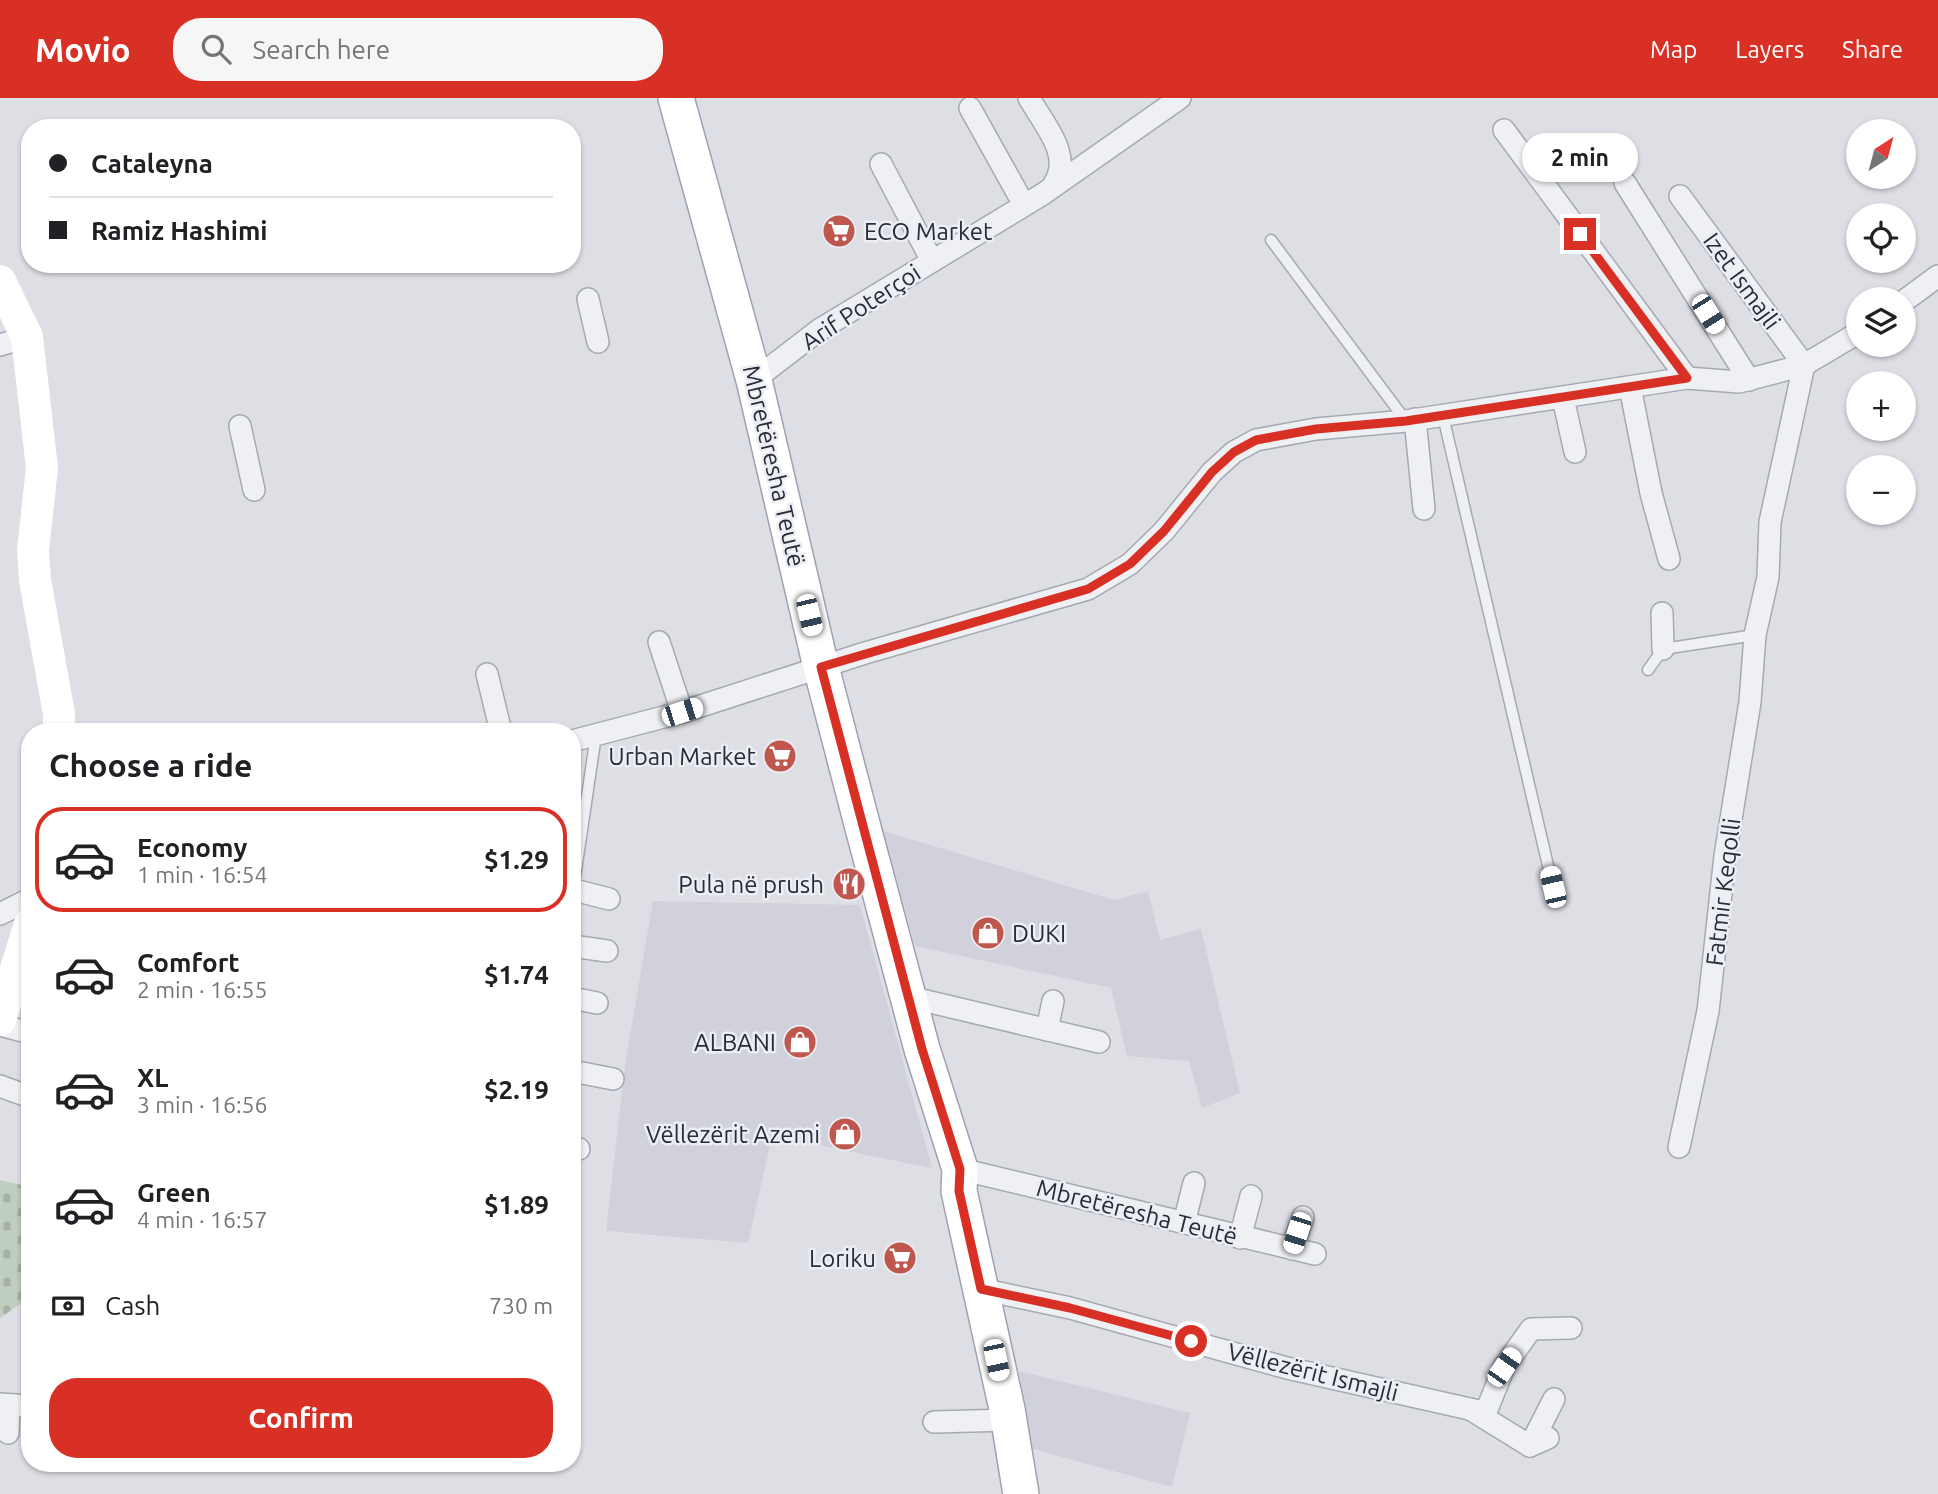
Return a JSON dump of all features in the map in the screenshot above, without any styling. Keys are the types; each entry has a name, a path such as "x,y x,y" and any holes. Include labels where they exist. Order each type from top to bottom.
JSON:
{"main road":[{"name":"Mbretëresha Teutë","path":"677,98 754,380 821,667 909,997 960,1169 959,1191 1009,1420 1021,1494"}],"street":[{"path":"1030,98 1061,153 1062,165 1054,184"},
{"name":"Arif Poterçoi","path":"754,380 819,330 1024,205 1180,98"},
{"path":"970,108 1024,205"},
{"path":"1504,130 1687,378"},
{"path":"881,164 932,261"},
{"name":"Izet Ismajli","path":"1625,183 1749,380"},
{"name":"Izet Ismajli","path":"1681,196 1804,365"},
{"path":"1916,292 1938,276"},
{"path":"0,281 42,467 33,550 35,580 60,723"},
{"path":"588,299 598,342"},
{"path":"581,739 682,712 821,667 1088,589 1130,564 1164,531 1212,472 1234,452 1256,440 1316,429 1443,416 1687,378 1739,382 1804,365 1846,340"},
{"name":"Fatmir Keqolli","path":"1679,1147 1710,997 1726,856 1751,702 1755,635 1768,577 1770,522 1804,365"},
{"path":"1630,387 1651,493 1669,559"},
{"path":"1563,398 1575,452"},
{"path":"1410,420 1424,509"},
{"path":"240,426 254,490"},
{"path":"1662,613 1663,649"},
{"path":"659,642 682,712"},
{"path":"487,674 499,723"},
{"path":"581,895 609,899"},
{"path":"0,914 21,904"},
{"path":"581,947 607,951"},
{"path":"21,953 0,1022 21,1030"},
{"path":"909,997 1099,1042"},
{"path":"581,1000 597,1003"},
{"path":"1047,1030 1053,1001"},
{"path":"581,1072 613,1079"},
{"path":"0,1086 21,1094"},
{"name":"Mbretëresha Teutë","path":"960,1169 1315,1254"},
{"path":"1184,1223 1194,1183"},
{"path":"1241,1238 1251,1196"},
{"path":"1292,1249 1303,1217"},
{"name":"Vëllezërit Ismajli","path":"981,1289 1070,1308 1287,1368 1477,1411 1539,1442 1554,1399"},
{"path":"1477,1411 1488,1408 1504,1367 1531,1329 1571,1328"},
{"path":"8,1433 13,1405"},
{"path":"934,1422 1009,1420"}],"lane":[{"path":"1271,240 1410,420"},
{"path":"1443,416 1553,887"},
{"path":"1648,670 1663,649 1755,635"},
{"path":"581,839 596,735"}],"shaded area":[{"path":"883,831 1114,900 1148,891 1160,940 1201,929 1240,1093 1202,1108 1189,1061 1127,1056 1111,988 915,946"},
{"path":"653,901 860,905 932,1168 772,1136 748,1243 606,1231 625,1065"},
{"path":"1019,1371 1190,1413 1172,1487 1033,1449"}],"green space":[{"path":"0,1180 21,1185 21,1303 0,1318"}],"place":[{"name":"ECO Market","path":"839,231"},
{"name":"Urban Market","path":"780,756"},
{"name":"Pula në prush","path":"849,884"},
{"name":"DUKI","path":"988,933"},
{"name":"ALBANI","path":"800,1042"},
{"name":"Vëllezërit Azemi","path":"845,1134"},
{"name":"Loriku","path":"900,1258"}],"route":[{"path":"1191,1341 1070,1308 981,1289 959,1191 960,1169 922,1049 821,667 1088,589 1130,564 1164,531 1212,472 1234,452 1256,440 1316,429 1406,421 1687,378 1580,234"}]}
